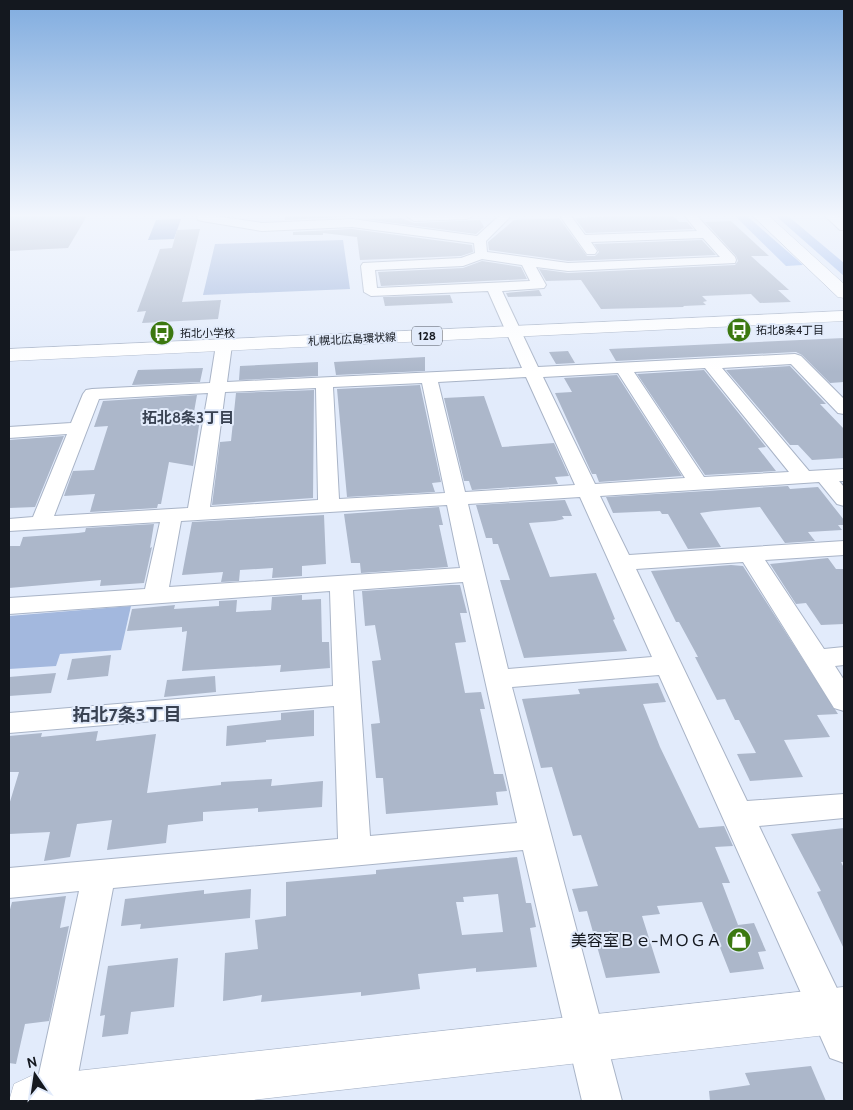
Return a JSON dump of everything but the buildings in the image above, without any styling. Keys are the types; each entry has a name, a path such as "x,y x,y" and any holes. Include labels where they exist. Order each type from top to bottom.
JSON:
{"main road":[{"path":"817,268 844,293"},
{"name":"札幌北広島環状線","path":"9,355 224,345 844,310"},
{"name":"札幌北広島環状線","path":"9,347 844,316"},
{"path":"46,1100 587,1040 839,1022"}],"street":[{"path":"368,268 371,292 538,286 530,268"},
{"path":"493,287 737,815 839,1022"},
{"path":"198,514 224,345"},
{"path":"41,523 92,394 795,359 844,410"},
{"path":"710,364 803,477"},
{"path":"623,368 698,483"},
{"path":"429,378 497,679 602,1101"},
{"path":"324,383 329,506"},
{"path":"9,432 79,428"},
{"path":"9,525 834,475 844,500"},
{"path":"156,595 172,515"},
{"path":"620,563 844,548"},
{"path":"750,555 844,701"},
{"path":"9,606 473,574"},
{"path":"342,583 355,852"},
{"path":"817,659 844,656"},
{"path":"497,679 667,665"},
{"path":"9,722 348,695"},
{"path":"737,815 844,806"},
{"path":"9,883 537,835"},
{"path":"46,1100 99,875"}],"shaded area":[{"path":"209,268 347,268 350,289 203,295"},
{"path":"835,268 844,268 844,276"},
{"path":"131,606 121,650 60,654 56,666 9,669 9,616"}],"place":[{"name":"拓北8条4丁目","path":"739,330"},
{"name":"拓北小学校","path":"162,333"},
{"name":"美容室Ｂｅ−ＭＯＧＡ","path":"739,940"}],"district":[{"name":"拓北8条3丁目","path":"188,418"},
{"name":"拓北7条3丁目","path":"127,715"}]}
